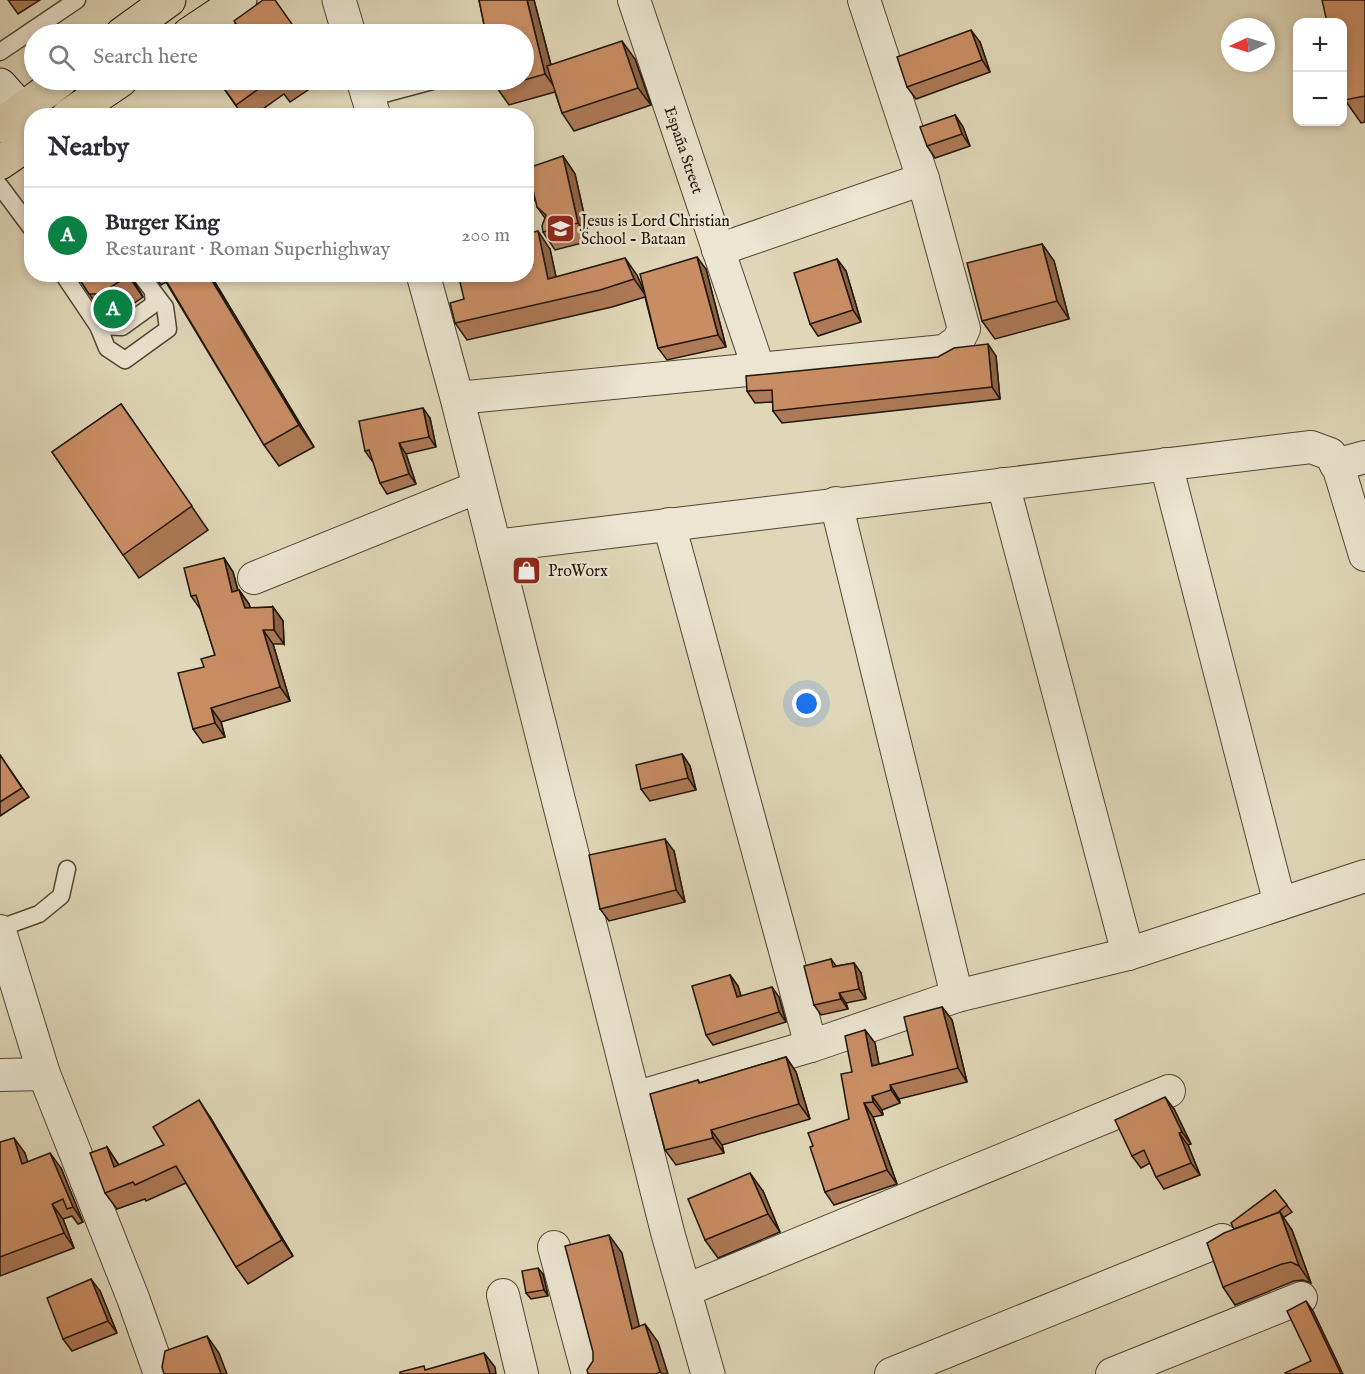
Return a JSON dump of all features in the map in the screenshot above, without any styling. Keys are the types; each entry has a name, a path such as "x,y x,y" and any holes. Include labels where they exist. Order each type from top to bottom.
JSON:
{"main road":[{"path":"136,24 169,0"},
{"path":"204,24 240,0"},
{"path":"29,108 50,90"},
{"path":"80,108 106,90"},
{"path":"0,163 24,146"}],"street":[{"path":"339,0 346,24"},
{"name":"España Street","path":"634,0 758,367"},
{"path":"457,398 758,367 944,351 958,341 964,329 923,179 864,0"},
{"path":"0,85 18,118"},
{"path":"718,250 923,179"},
{"path":"425,282 457,398 634,1098 708,1374"},
{"path":"494,546 1311,447 1351,461 1365,555"},
{"path":"1166,464 1280,904"},
{"path":"1003,483 1128,954"},
{"path":"254,578 478,487"},
{"path":"836,503 957,996"},
{"path":"669,524 811,1046"},
{"path":"634,1098 811,1046 957,996 1128,954 1365,876"},
{"path":"0,929 44,1074 133,1298 160,1374"},
{"path":"0,1075 44,1074"},
{"path":"684,1291 1169,1091"},
{"path":"891,1374 1222,1240"},
{"path":"554,1247 588,1374"},
{"path":"503,1295 522,1374"},
{"path":"1112,1374 1301,1298"}],"lane":[{"path":"41,24 77,0"},
{"path":"0,52 24,36"},
{"path":"368,98 398,90"},
{"path":"0,186 24,219"},
{"path":"68,282 98,326 106,348 125,360 168,329 165,307 145,282"},
{"path":"98,326 122,327 154,304 153,293"},
{"path":"0,929 39,914 61,896 67,869"}],"path":[{"path":"538,191 541,207"},
{"path":"534,200 539,198"}],"building":[{"path":"263,0 275,0 292,24 236,24 234,21"},
{"path":"479,0 527,0 533,24 484,24"},
{"path":"1322,0 1365,0 1365,96 1347,100 1347,18 1326,18"},
{"path":"534,29 545,74 534,77"},
{"path":"971,30 982,60 907,87 897,57"},
{"path":"622,41 638,88 562,113 547,66"},
{"path":"225,90 257,90 236,105"},
{"path":"955,115 962,134 927,146 920,127"},
{"path":"563,156 578,223 543,232 542,226 546,215 537,207 534,194 534,166"},
{"path":"538,231 548,279 625,258 634,279 600,290 455,323 450,303 464,299 460,282 534,282 534,232"},
{"path":"1042,244 1057,301 982,321 967,263"},
{"path":"697,257 718,335 658,348 640,274"},
{"path":"837,259 853,310 810,324 794,273"},
{"path":"81,282 119,282 100,294 89,294"},
{"path":"167,282 213,282 299,425 264,445"},
{"path":"988,344 992,387 773,411 772,390 747,391 746,376 938,357 954,348"},
{"path":"121,404 192,506 123,555 52,452"},
{"path":"423,408 429,437 399,443 409,474 380,483 369,450 365,451 359,421"},
{"path":"224,558 232,592 239,590 245,608 273,607 274,630 263,630 280,687 211,708 215,723 193,729 178,673 204,667 201,659 215,655 196,595 191,596 184,568"},
{"path":"682,754 688,778 641,789 636,765"},
{"path":"0,755 22,788 0,802"},
{"path":"665,839 676,890 600,909 589,855"},
{"path":"831,959 833,967 854,963 859,989 839,993 841,999 814,1005 804,966"},
{"path":"730,975 737,997 772,987 779,1012 706,1035 692,986"},
{"path":"942,1007 958,1068 890,1085 891,1090 872,1096 873,1102 864,1103 887,1170 825,1192 810,1147 813,1146 808,1133 849,1119 841,1074 852,1072 845,1036 865,1030 872,1066 913,1055 904,1017"},
{"path":"786,1057 799,1104 711,1130 713,1138 665,1150 650,1094 698,1080 699,1083"},
{"path":"1165,1097 1182,1132 1179,1133 1191,1163 1156,1177 1144,1150 1132,1156 1115,1120"},
{"path":"199,1100 282,1240 236,1267 176,1166 135,1185 133,1182 105,1193 90,1153 107,1147 114,1167 164,1145 153,1127"},
{"path":"14,1138 22,1164 50,1153 73,1207 67,1209 63,1199 52,1204 64,1233 0,1257 0,1142"},
{"path":"750,1173 768,1214 705,1240 688,1199"},
{"path":"1275,1190 1287,1205 1277,1213 1234,1229 1231,1223"},
{"path":"1280,1212 1299,1266 1291,1262 1282,1264 1223,1287 1207,1243 1224,1233"},
{"path":"609,1235 632,1329 645,1324 660,1372 656,1374 588,1374 587,1370 593,1361 593,1352 565,1246"},
{"path":"538,1268 544,1290 526,1293 522,1271"},
{"path":"91,1279 108,1321 63,1339 47,1298"},
{"path":"1306,1301 1341,1374 1285,1373 1311,1361 1287,1311"},
{"path":"207,1336 221,1374 164,1374 162,1367 165,1351"},
{"path":"484,1353 490,1374 400,1374 400,1372 424,1366 425,1370"}],"place":[{"name":"Jesus is Lord Christian School - Bataan","path":"560,229"},
{"name":"Burger King","path":"113,309"},
{"name":"ProWorx","path":"527,570"}]}
